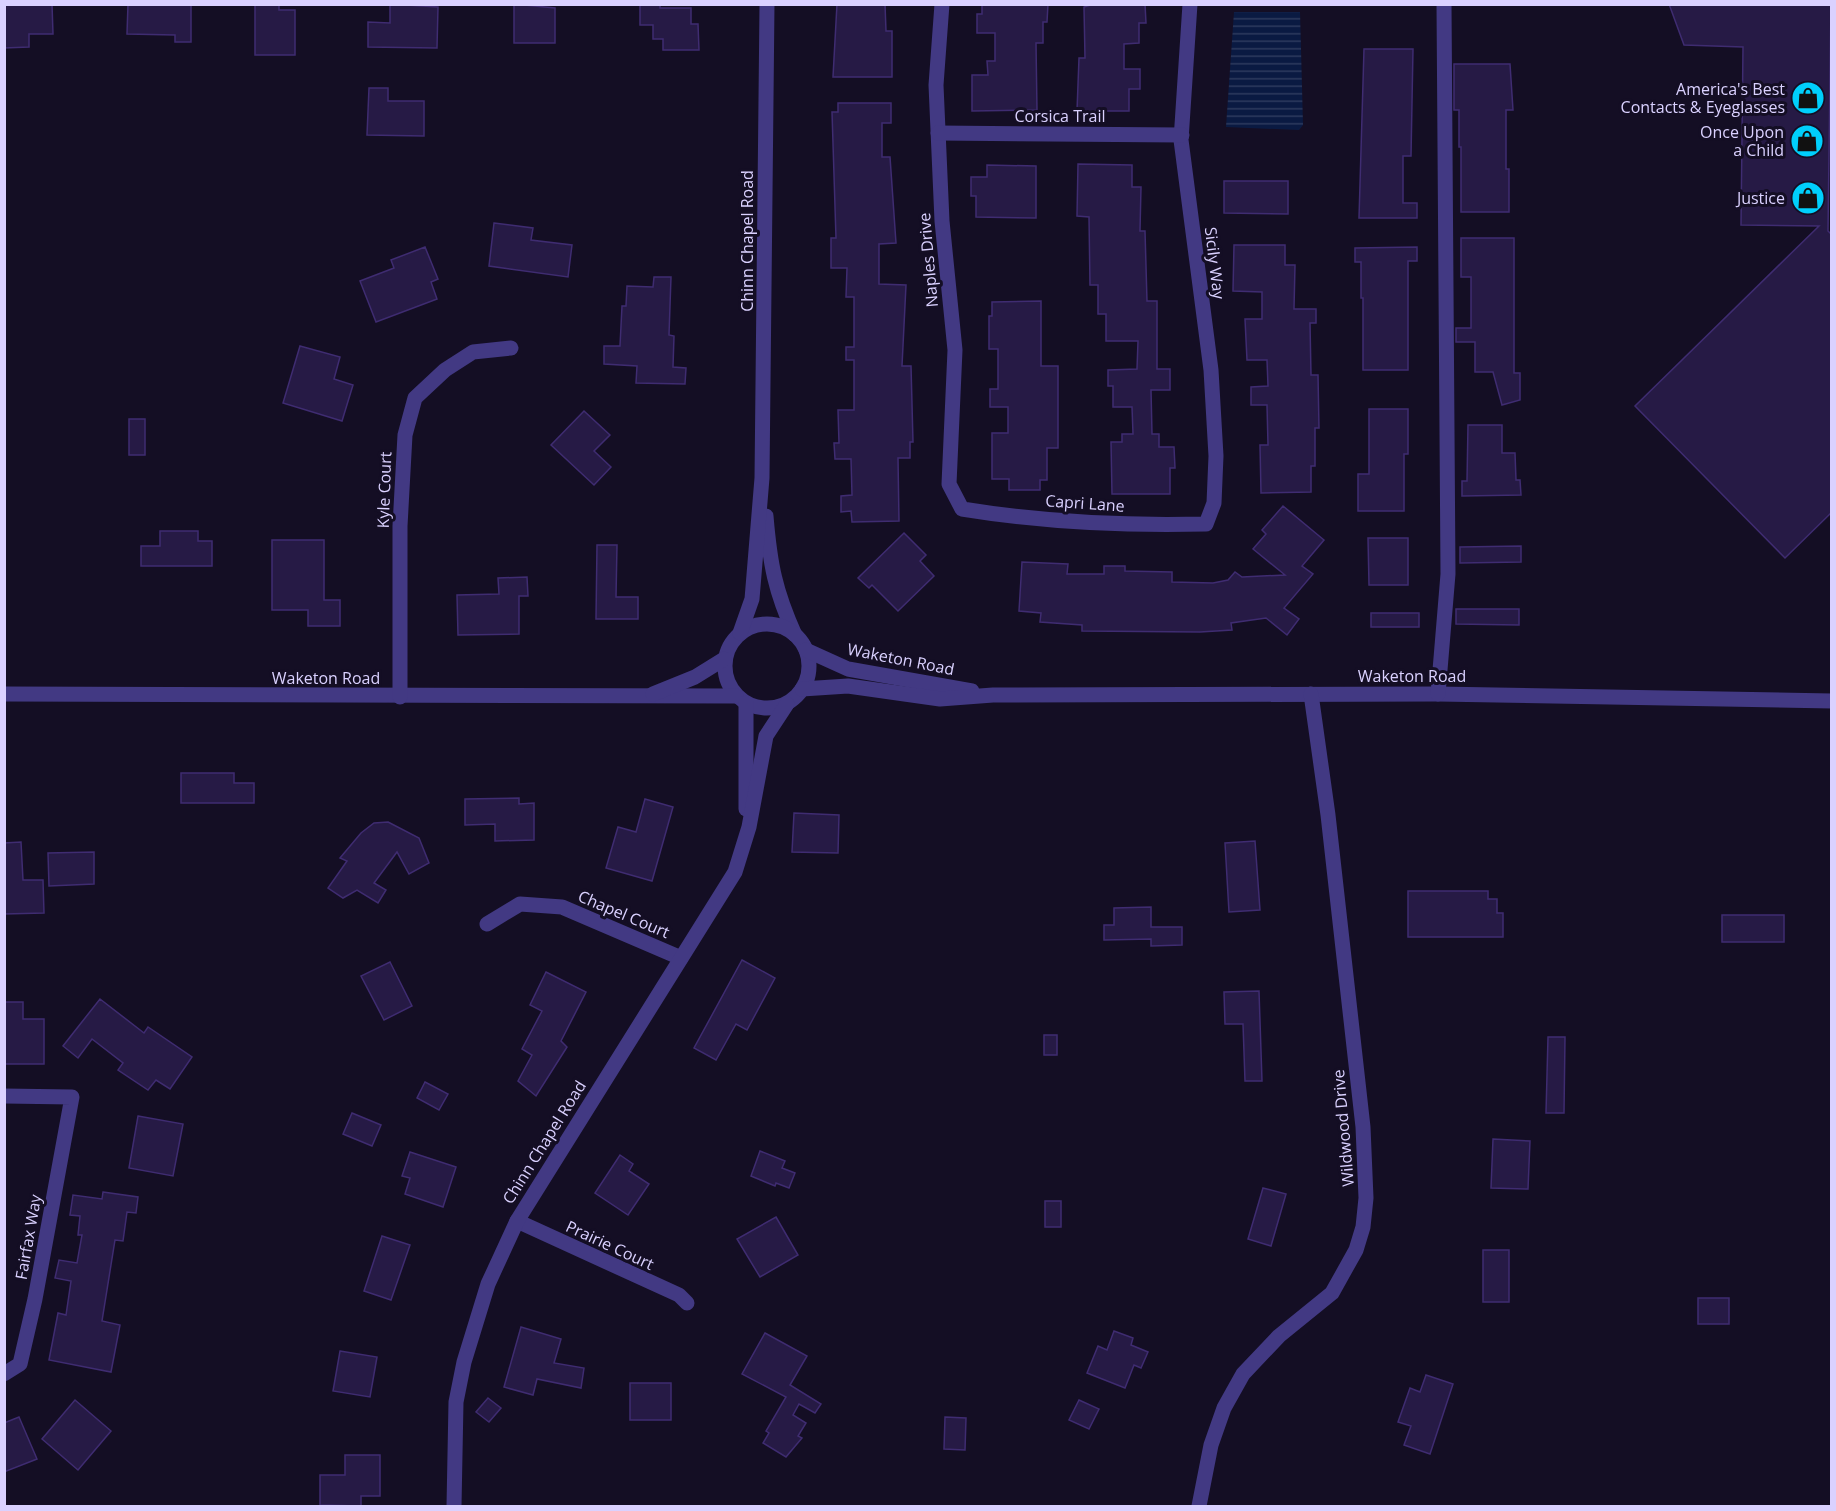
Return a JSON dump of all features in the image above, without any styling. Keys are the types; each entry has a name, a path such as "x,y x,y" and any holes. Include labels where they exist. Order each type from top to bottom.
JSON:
{"street":[{"name":"Chinn Chapel Road","path":"740,633 752,598 762,478 766,4"},
{"name":"Naples Drive","path":"942,4 936,85 942,221 955,350 949,484 962,508"},
{"name":"Sicily Way","path":"1190,4 1182,135 1211,370 1215,479 1214,503 1206,524"},
{"path":"1438,694 1448,574 1444,4"},
{"name":"Corsica Trail","path":"938,133 1182,135"},
{"name":"Kyle Court","path":"400,697 400,526 405,435 415,398 445,370 474,352 511,348"},
{"name":"Chinn Chapel Road","path":"762,478 773,578 795,635"},
{"name":"Capri Lane","path":"962,508 996,515 1141,525 1206,524"},
{"path":"759,624 769,624 788,629 795,635 806,650 809,669 802,689 787,704 766,709 741,700 726,680 724,659 727,649 740,633 759,624"},
{"name":"Waketon Road","path":"806,650 848,669 993,694"},
{"name":"Waketon Road","path":"648,696 695,677 724,659"},
{"name":"Waketon Road","path":"802,689 848,687 940,699 993,694 1159,696 1438,694 1832,701"},
{"name":"Waketon Road","path":"4,694 648,696 741,700"},
{"name":"Wildwood Drive","path":"1199,1506 1214,1436 1224,1408 1243,1374 1279,1336 1332,1293 1356,1250 1364,1227 1366,1156 1364,1127 1328,815 1311,694"},
{"name":"Chinn Chapel Road","path":"741,700 748,827"},
{"name":"Chinn Chapel Road","path":"454,1506 454,1433 464,1362 488,1284 517,1221 735,872 748,827 766,736 787,704"},
{"name":"Chapel Court","path":"486,924 520,904 562,906 681,958"},
{"name":"Fairfax Way","path":"4,1096 72,1097 35,1299 20,1364 4,1374"},
{"name":"Prairie Court","path":"517,1221 679,1295 687,1303"}],"water":[{"path":"1234,12 1300,12 1303,125 1299,130 1226,127"}],"building":[{"path":"4,4 52,4 53,34 29,34 29,47 4,48"},
{"path":"128,4 191,4 191,42 175,42 175,35 127,34"},
{"path":"255,4 279,4 279,10 295,10 295,55 255,55"},
{"path":"390,4 438,7 437,48 368,47 368,22 390,23"},
{"path":"514,4 555,8 555,43 514,43"},
{"path":"640,4 660,4 660,8 691,8 691,24 698,24 699,50 663,50 663,39 653,39 653,25 640,25"},
{"path":"837,4 885,4 886,31 892,31 892,77 833,77"},
{"path":"982,4 1048,4 1047,22 1043,22 1043,43 1036,43 1037,110 972,111 972,75 988,75 987,61 995,61 995,33 977,33 977,14 982,14"},
{"path":"1094,4 1145,4 1146,23 1139,23 1139,43 1124,44 1124,69 1140,69 1140,89 1129,89 1129,111 1077,111 1079,58 1085,58 1084,7"},
{"path":"1669,4 1831,4 1828,231 1832,235 1832,512 1785,558 1635,406 1819,226 1741,225 1743,47 1684,45"},
{"path":"1364,49 1413,49 1411,156 1403,156 1403,203 1417,203 1417,218 1359,218"},
{"path":"1454,64 1510,64 1513,110 1506,110 1509,212 1461,212 1461,147 1459,147 1459,110 1454,110"},
{"path":"369,88 388,88 388,101 424,101 424,136 367,135"},
{"path":"838,103 891,103 891,123 882,123 882,157 890,157 896,243 879,244 879,284 906,285 902,366 911,366 913,442 910,442 910,458 898,458 899,521 852,522 851,511 841,512 841,496 852,495 851,459 835,459 834,443 839,443 838,410 854,410 854,360 846,360 846,347 854,347 854,297 846,297 847,268 831,268 831,238 836,238 832,112 838,112"},
{"path":"1078,164 1132,165 1132,187 1141,187 1140,231 1145,231 1147,301 1157,301 1157,369 1170,369 1170,390 1151,390 1152,434 1159,434 1159,447 1174,447 1175,468 1170,468 1170,494 1112,494 1111,442 1122,442 1122,434 1133,434 1132,407 1113,407 1113,386 1108,386 1108,370 1137,369 1138,341 1106,341 1106,314 1098,314 1098,285 1090,285 1089,217 1077,216"},
{"path":"987,165 1036,166 1036,218 976,217 976,196 971,196 971,177 987,177"},
{"path":"1224,181 1288,181 1288,214 1224,213"},
{"path":"494,223 533,228 531,240 572,245 568,277 489,266"},
{"path":"1461,238 1514,238 1514,373 1520,373 1520,400 1502,405 1493,372 1475,372 1475,342 1456,342 1456,328 1471,328 1471,277 1461,277"},
{"path":"1234,245 1285,245 1285,265 1295,265 1294,309 1316,309 1316,323 1310,323 1311,375 1318,375 1319,428 1315,428 1315,466 1311,466 1311,492 1261,493 1260,445 1268,445 1267,405 1251,405 1251,387 1268,386 1267,360 1247,360 1245,319 1262,319 1262,292 1233,291"},
{"path":"425,247 438,279 431,282 437,299 376,322 360,281 394,268 391,260"},
{"path":"1417,247 1417,261 1408,261 1408,370 1363,370 1361,262 1355,262 1355,248"},
{"path":"654,277 671,277 669,335 674,336 673,367 686,368 685,384 636,383 637,366 604,364 604,346 620,346 622,306 626,306 627,286 653,287"},
{"path":"1041,301 1041,366 1058,366 1058,448 1047,448 1047,480 1040,480 1040,490 1009,490 1009,479 992,479 992,433 1008,433 1008,407 990,407 990,389 998,389 998,349 989,349 989,316 992,316 992,302"},
{"path":"300,346 340,357 334,379 353,385 342,421 283,403"},
{"path":"1369,409 1408,409 1408,454 1404,454 1404,511 1358,511 1358,474 1369,474"},
{"path":"584,411 610,435 594,451 611,467 594,485 551,445"},
{"path":"129,419 145,419 145,455 129,455"},
{"path":"1468,425 1502,425 1502,453 1515,453 1516,480 1520,480 1521,495 1462,496 1462,481 1467,481"},
{"path":"1283,506 1324,540 1302,566 1313,574 1284,608 1299,619 1287,635 1266,618 1231,623 1232,630 1082,631 1082,625 1040,622 1041,613 1019,611 1022,562 1068,564 1067,574 1104,574 1104,566 1125,566 1125,571 1172,572 1172,582 1213,583 1228,580 1235,572 1242,577 1285,575 1253,549 1266,534 1262,530"},
{"path":"160,531 198,531 198,541 212,541 212,566 141,566 141,546 160,546"},
{"path":"904,533 926,555 920,561 934,576 898,611 872,585 869,588 858,578"},
{"path":"1368,538 1408,538 1408,585 1369,585"},
{"path":"272,540 324,540 324,600 340,600 340,626 308,626 308,610 272,610"},
{"path":"597,545 617,545 616,597 638,597 638,619 596,619"},
{"path":"1521,546 1521,562 1460,563 1460,547"},
{"path":"527,577 528,596 519,596 519,634 458,635 457,595 499,594 498,578"},
{"path":"1456,609 1519,609 1519,625 1456,624"},
{"path":"1371,613 1419,613 1419,627 1371,627"},
{"path":"181,773 234,773 234,783 254,783 254,803 181,803"},
{"path":"519,798 519,804 534,803 534,840 495,841 495,824 465,825 465,799"},
{"path":"645,799 673,807 652,881 606,868 618,827 636,832"},
{"path":"794,813 839,815 838,853 792,852"},
{"path":"388,822 419,838 429,863 409,874 397,852 374,883 386,890 378,903 357,890 343,898 328,888 347,861 340,858 361,833 374,823"},
{"path":"1255,841 1260,910 1229,912 1225,843"},
{"path":"21,842 23,880 43,880 44,913 4,914 4,843"},
{"path":"94,852 94,884 49,886 48,853"},
{"path":"1408,891 1488,891 1488,899 1497,899 1497,913 1503,913 1503,937 1408,937"},
{"path":"1151,907 1151,927 1182,927 1182,945 1151,946 1151,939 1104,940 1104,925 1114,925 1114,908"},
{"path":"1722,915 1784,915 1784,942 1722,942"},
{"path":"742,960 775,978 747,1030 736,1024 716,1060 694,1048"},
{"path":"390,962 412,1006 384,1020 361,976"},
{"path":"546,972 586,992 561,1041 567,1047 536,1096 518,1081 532,1055 522,1049 542,1011 530,1005"},
{"path":"1259,991 1262,1081 1245,1081 1243,1024 1225,1024 1224,992"},
{"path":"100,999 144,1033 148,1027 192,1057 170,1089 156,1080 148,1090 118,1070 123,1063 92,1039 78,1058 63,1046"},
{"path":"4,1002 23,1002 23,1019 44,1019 44,1064 4,1064"},
{"path":"1044,1035 1057,1035 1057,1055 1044,1055"},
{"path":"1548,1037 1565,1037 1564,1113 1546,1113"},
{"path":"425,1082 448,1094 439,1110 417,1098"},
{"path":"352,1113 381,1125 372,1146 343,1134"},
{"path":"138,1116 183,1124 173,1176 129,1168"},
{"path":"1493,1139 1530,1141 1528,1189 1491,1188"},
{"path":"760,1151 785,1161 782,1168 795,1173 789,1188 776,1183 775,1186 751,1176"},
{"path":"410,1152 456,1167 443,1207 405,1194 410,1178 402,1176"},
{"path":"620,1155 633,1164 629,1171 649,1184 628,1215 595,1193"},
{"path":"1263,1188 1286,1194 1271,1246 1248,1239"},
{"path":"103,1192 138,1197 136,1213 127,1212 123,1241 115,1240 102,1321 120,1325 111,1372 49,1360 58,1313 66,1315 71,1281 55,1278 59,1260 77,1263 82,1235 78,1235 80,1216 70,1215 73,1195 102,1199"},
{"path":"1045,1201 1061,1201 1061,1227 1045,1227"},
{"path":"776,1217 798,1255 760,1277 737,1239"},
{"path":"382,1236 410,1245 391,1300 364,1291"},
{"path":"1483,1250 1509,1250 1509,1302 1483,1302"},
{"path":"1698,1298 1729,1298 1729,1324 1698,1324"},
{"path":"521,1327 561,1339 554,1363 584,1368 581,1388 537,1379 533,1395 504,1387"},
{"path":"1114,1331 1133,1338 1131,1345 1148,1352 1141,1368 1134,1365 1125,1388 1087,1373 1098,1346 1107,1350"},
{"path":"765,1333 807,1356 790,1385 821,1404 815,1413 799,1404 793,1415 806,1423 798,1436 802,1438 786,1457 763,1443 769,1433 766,1431 786,1397 742,1374"},
{"path":"340,1351 377,1357 370,1397 333,1391"},
{"path":"1426,1375 1453,1384 1430,1454 1404,1445 1411,1426 1398,1422 1410,1388 1420,1392"},
{"path":"630,1383 671,1383 671,1420 630,1420"},
{"path":"488,1398 501,1408 489,1422 476,1412"},
{"path":"75,1400 111,1431 78,1470 42,1439"},
{"path":"1079,1400 1099,1409 1089,1429 1069,1420"},
{"path":"19,1417 37,1459 4,1472 4,1423"},
{"path":"945,1417 966,1418 965,1450 944,1449"},
{"path":"345,1455 380,1455 380,1496 361,1496 361,1506 320,1505 320,1475 345,1475"}],"place":[{"name":"America's Best Contacts & Eyeglasses","path":"1808,98"},
{"name":"Once Upon a Child","path":"1807,141"},
{"name":"Justice","path":"1808,198"}]}
